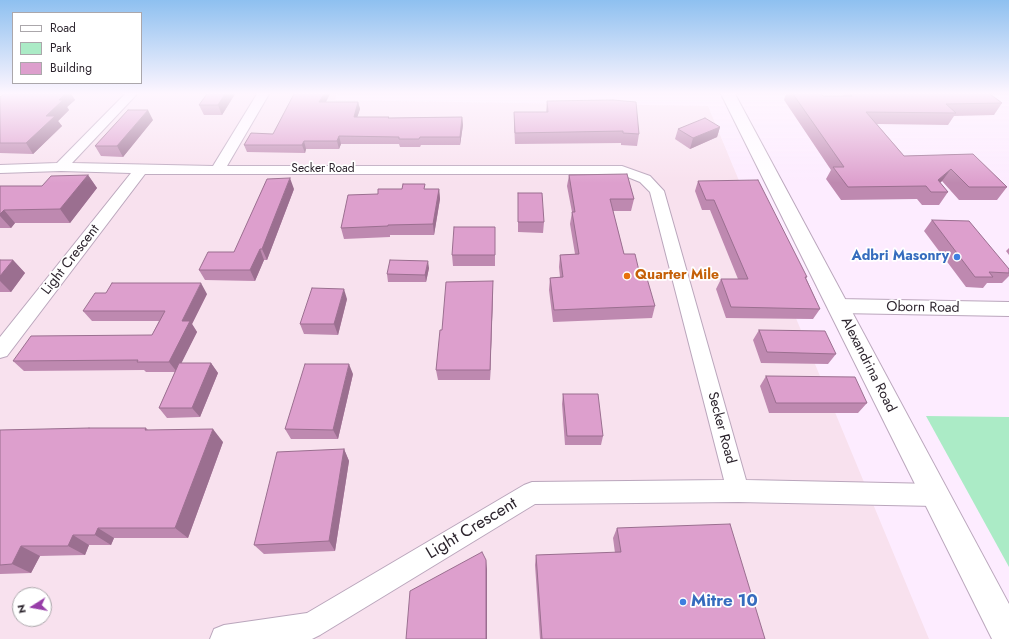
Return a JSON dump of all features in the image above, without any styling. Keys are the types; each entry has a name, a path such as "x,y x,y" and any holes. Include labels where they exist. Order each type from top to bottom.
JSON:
{"main road":[{"name":"Alexandrina Road","path":"743,124 1009,637"}],"street":[{"path":"60,167 101,124"},
{"path":"218,169 245,124"},
{"name":"Secker Road","path":"0,169 60,167 622,170 651,175 657,191 738,491"},
{"name":"Light Crescent","path":"0,351 142,168"},
{"name":"Oborn Road","path":"838,306 1009,309"},
{"path":"738,491 935,495"},
{"name":"Light Crescent","path":"224,639 311,626 532,493 738,491"}],"shaded area":[{"path":"0,124 715,124 929,639 0,639"}],"green space":[{"path":"926,416 1009,417 1009,567"}],"building":[{"path":"0,124 47,124 26,143 0,143"},
{"path":"115,124 136,124 117,146 95,146"},
{"path":"278,124 461,124 460,137 420,137 419,139 399,139 399,137 339,136 337,141 304,141 302,145 244,145 251,133 273,134"},
{"path":"515,124 638,124 639,134 623,133 623,131 515,133"},
{"path":"691,124 715,124 720,127 693,138 678,129"},
{"path":"814,124 876,124 904,156 973,154 1007,187 969,187 951,169 938,180 948,192 931,192 926,186 848,187 833,167 844,167"},
{"path":"627,174 634,199 610,199 624,254 635,254 640,275 646,275 655,306 554,310 550,278 563,277 560,255 579,254 572,212 575,212 569,175"},
{"path":"88,175 60,209 4,210 0,214 0,186 42,186 51,176"},
{"path":"290,178 262,249 260,249 250,270 199,270 208,252 234,252 267,179"},
{"path":"758,180 807,277 805,277 820,309 731,307 721,279 748,279 714,200 706,200 698,181"},
{"path":"403,184 425,184 424,189 439,189 433,224 341,228 348,195 378,194 378,189 402,189"},
{"path":"518,193 542,193 544,222 518,222"},
{"path":"932,220 969,221 1009,269 1009,273 989,272 993,277 975,277"},
{"path":"454,227 495,227 495,255 452,255"},
{"path":"0,260 13,260 0,276"},
{"path":"390,260 428,261 425,275 387,274"},
{"path":"493,281 490,370 436,370 440,330 442,330 446,282"},
{"path":"112,283 201,283 182,321 190,321 169,362 137,362 138,360 13,361 31,336 152,335 165,311 83,311 95,293 106,293"},
{"path":"312,288 344,289 334,324 300,324"},
{"path":"759,330 825,331 836,354 767,352"},
{"path":"179,363 211,363 192,408 159,408"},
{"path":"305,364 349,364 333,430 285,429"},
{"path":"766,376 855,377 867,403 776,403"},
{"path":"563,394 598,394 603,436 567,436"},
{"path":"146,428 145,430 213,429 175,528 98,528 95,535 73,535 68,546 21,546 12,564 0,565 0,430"},
{"path":"344,449 329,541 254,545 277,452"},
{"path":"730,524 765,639 542,639 536,555 621,552 617,528"},
{"path":"482,552 486,560 486,639 406,639 410,591"}],"place":[{"name":"Adbri Masonry","path":"957,257"},
{"name":"Quarter Mile","path":"627,276"},
{"name":"Mitre 10","path":"683,602"}]}
